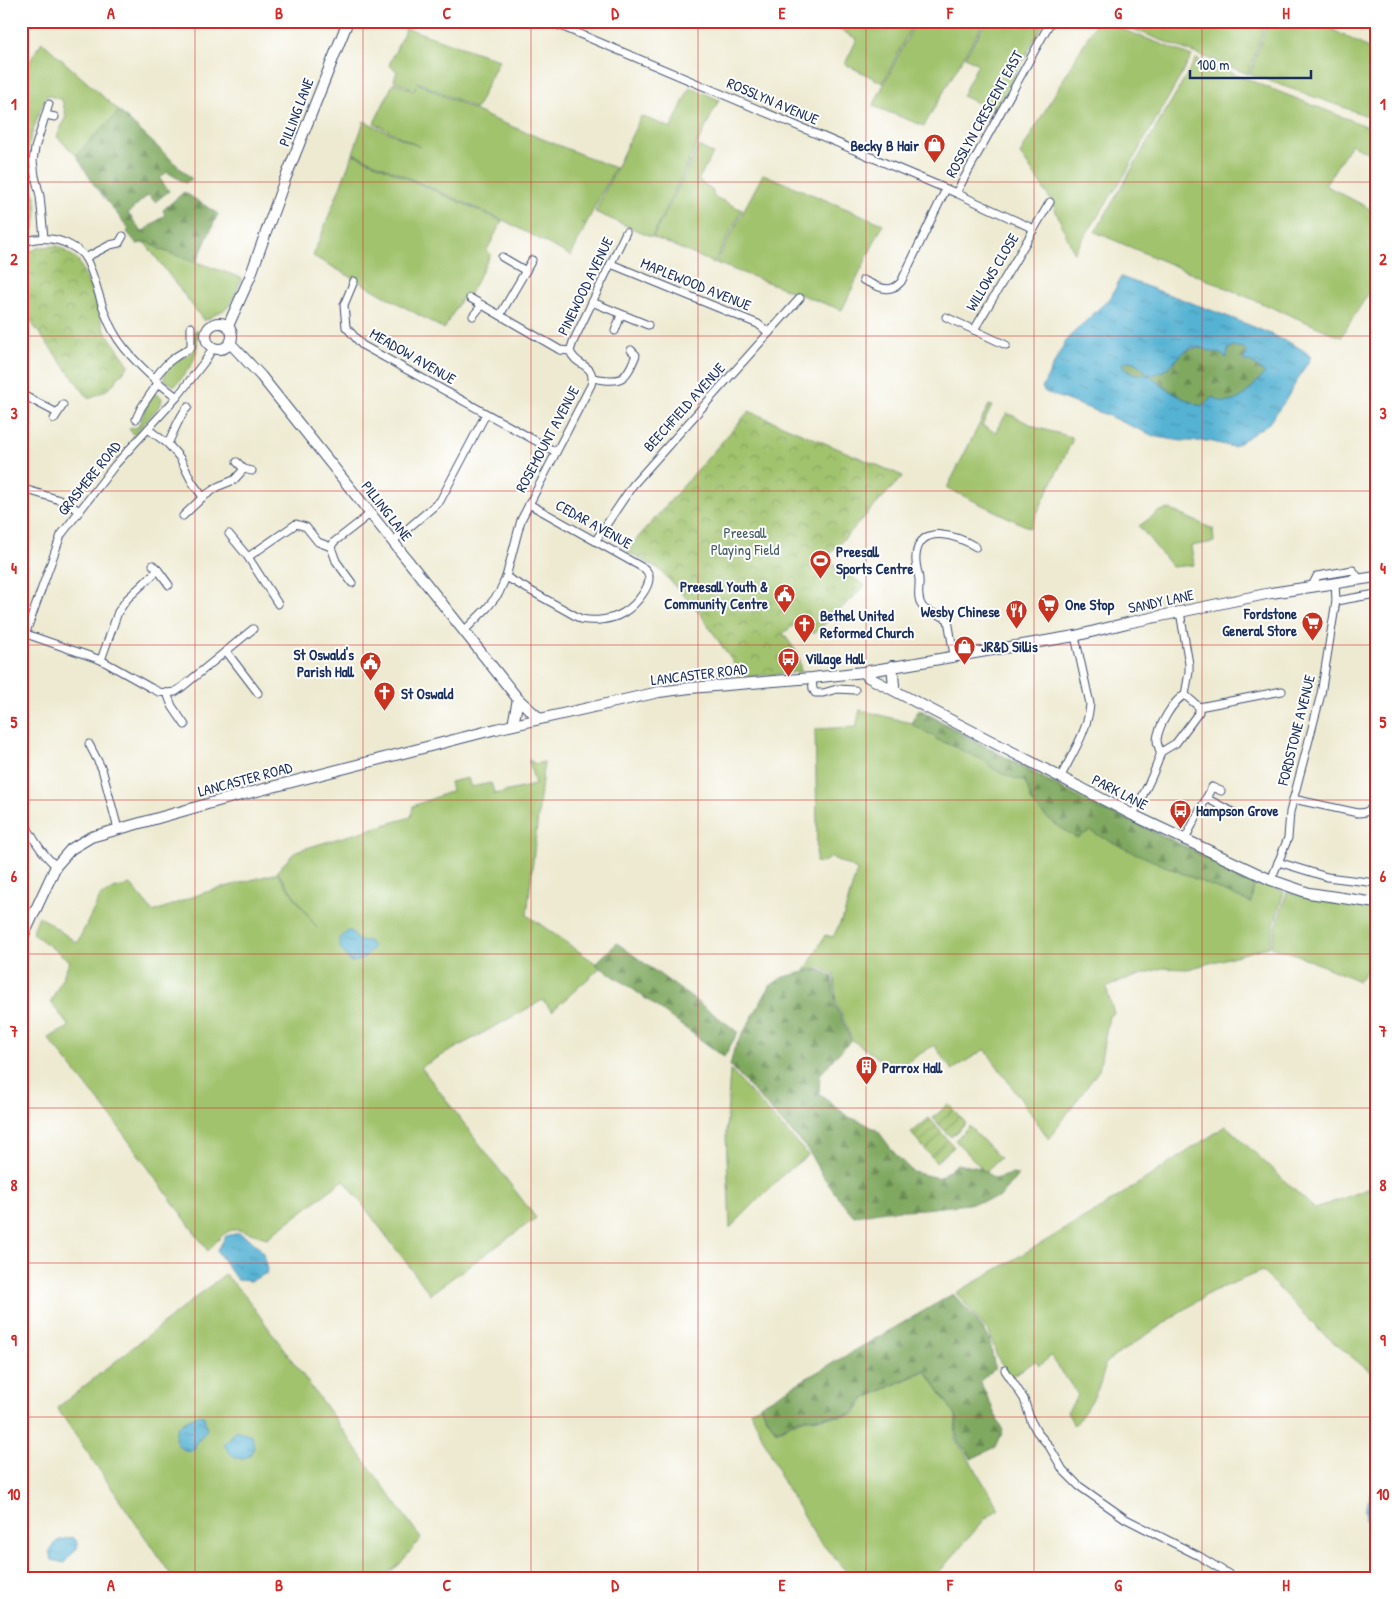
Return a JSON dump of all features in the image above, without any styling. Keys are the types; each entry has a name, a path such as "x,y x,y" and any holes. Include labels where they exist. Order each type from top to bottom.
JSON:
{"main road":[{"name":"PILLING LANE","path":"228,326 250,277 348,21"},
{"path":"215,323 228,326 232,332 230,343 223,349 213,348 206,340 208,328 215,323"},
{"name":"PILLING LANE","path":"230,343 261,376 536,720"},
{"name":"SANDY LANE","path":"864,672 954,655 1075,636 1180,612 1312,586 1376,577"},
{"path":"892,666 894,685 892,689"},
{"name":"PARK LANE","path":"864,672 868,677 1184,841 1271,880 1309,893 1376,903"},
{"name":"LANCASTER ROAD","path":"21,941 56,866 71,849 91,838 118,829 218,801 513,725 676,689 864,672"},
{"path":"513,725 518,699"}],"street":[{"name":"ROSSLYN AVENUE","path":"549,21 986,206"},
{"name":"ROSSLYN CRESCENT EAST","path":"956,193 1051,21"},
{"path":"44,238 40,196 33,161 35,148 49,104"},
{"path":"46,114 55,117"},
{"path":"863,280 887,290 896,287 901,282 946,189"},
{"name":"WILLOWS CLOSE","path":"974,330 1050,202"},
{"name":"WILLOWS CLOSE","path":"986,206 1034,228"},
{"name":"PINEWOOD AVENUE","path":"570,351 572,342 626,232"},
{"path":"21,245 38,238 54,239 68,244 86,258 113,332 156,381 177,397"},
{"path":"86,258 110,245 121,243"},
{"path":"502,257 526,272"},
{"path":"500,315 532,260"},
{"name":"MAPLEWOOD AVENUE","path":"611,264 758,324 769,332"},
{"name":"MEADOW AVENUE","path":"354,281 344,305 346,327 362,345 556,452"},
{"name":"ROSEMOUNT AVENUE","path":"464,631 487,608 498,593 506,577 521,520 593,378 591,371 575,359 570,351 560,350 470,298"},
{"name":"BEECHFIELD AVENUE","path":"596,540 633,485 800,298"},
{"path":"592,302 648,325"},
{"path":"473,316 482,305"},
{"path":"615,331 621,314"},
{"name":"WILLOWS CLOSE","path":"946,317 1006,345"},
{"path":"136,419 166,363 191,347 189,332"},
{"name":"GRASMERE ROAD","path":"21,646 61,535 115,465 177,397 205,362 213,348"},
{"path":"593,378 612,381 620,380 636,355 631,350"},
{"path":"21,394 56,416 63,405"},
{"path":"168,444 182,412 188,407"},
{"path":"392,542 440,501 486,414"},
{"path":"148,429 168,444 180,458 192,482 203,497"},
{"path":"183,516 203,497 248,470 237,462"},
{"path":"21,488 63,501 80,511"},
{"name":"CEDAR AVENUE","path":"506,577 581,618 594,621 618,616 630,608 648,587 650,576 645,569 529,504"},
{"path":"331,547 334,542 370,514"},
{"path":"248,557 296,524 306,527 318,542 331,547 336,561 352,583"},
{"path":"229,534 248,557 278,604"},
{"path":"954,655 948,620 943,616 934,615 927,611 920,601 916,564 917,549 926,538 942,534 959,538 976,547"},
{"path":"101,660 118,612 127,599 156,568 170,585"},
{"path":"1312,586 1317,576 1353,570 1360,580"},
{"name":"FORDSTONE AVENUE","path":"1271,880 1288,838 1288,821 1293,799 1321,694 1336,601 1335,583"},
{"path":"1336,601 1376,594"},
{"path":"1133,815 1152,777 1160,752 1157,739 1160,729 1175,703 1185,695 1189,664 1180,612"},
{"path":"26,634 101,660 151,688 167,693 175,692 181,688 253,629"},
{"path":"1060,778 1081,736 1089,715 1090,704 1075,636"},
{"path":"226,651 258,693"},
{"path":"812,678 813,689 818,694 837,689 855,690"},
{"path":"1185,695 1199,706 1282,691"},
{"path":"167,693 172,706 185,725"},
{"path":"1160,752 1176,743 1183,735 1199,712 1199,706"},
{"path":"88,744 102,769 118,829"},
{"path":"1184,841 1212,787 1220,791"},
{"path":"1206,798 1236,814"},
{"path":"1293,799 1358,813 1365,813 1370,810 1376,802"},
{"path":"21,816 35,842 46,857 56,866"},
{"path":"1278,862 1327,877 1376,883"},
{"path":"1005,1370 1024,1399 1031,1421 1037,1432 1049,1446 1063,1470 1079,1486 1126,1519 1199,1556 1235,1578"}],"green space":[{"path":"841,21 914,21 883,83 845,64 857,39 837,28"},
{"path":"916,21 984,21 924,126 873,106"},
{"path":"986,21 1045,21 995,111 962,96 978,64 965,57"},
{"path":"1097,21 1192,56 1124,176 1074,253 1051,200 1020,154"},
{"path":"1112,21 1266,21 1248,74"},
{"path":"1268,21 1316,21 1376,52 1376,119 1250,74"},
{"path":"406,28 499,60 476,109 417,83 493,119 615,168 586,224 582,222 586,225 571,256 505,221 353,153 364,121 420,147 374,123 394,82 413,91 416,86 413,89 394,80 397,71 389,65"},
{"path":"42,42 119,111 76,155 57,137 66,116 62,100 47,95 32,132 27,161 27,172 34,191 37,214 33,231 21,236 21,79"},
{"path":"1196,59 1376,130 1376,157 1351,144 1325,185 1376,212 1376,281 1341,337 1095,232"},
{"path":"690,87 719,100 652,237 595,212 641,116 671,128"},
{"path":"119,111 192,179 185,183 167,172 160,179 169,191 155,202 148,195 128,213 142,232 165,215 163,210 184,192 218,214 196,263 159,249 149,242 137,244 127,232 129,229 94,185 76,155"},
{"path":"699,146 713,154 698,180 713,191 713,196 742,210 714,263 653,237"},
{"path":"353,154 502,221 487,250 491,254 466,301 461,299 444,329 313,256"},
{"path":"763,174 883,224 842,310 716,263"},
{"path":"149,242 159,249 242,278 227,308 204,321 145,243"},
{"path":"58,246 78,260 92,291 105,331 129,365 110,388 89,399 21,309 21,255 40,247"},
{"path":"197,329 197,347 194,359 176,385 173,385 164,379 164,372 172,363 190,354 193,349 193,333"},
{"path":"1233,346 1244,348 1247,353 1243,360 1252,363 1265,373 1248,391 1235,400 1221,402 1213,398 1201,406 1175,394 1147,375 1129,372 1122,362 1134,362 1149,375 1168,368 1179,356 1190,350 1197,348 1209,350 1227,357 1228,350"},
{"path":"156,394 162,398 161,404 134,435 129,429 138,427 152,395"},
{"path":"989,405 992,406 982,426 995,432 1007,413 1038,428 1072,437 1072,441 1030,528 947,488"},
{"name":"Preesall Playing Field","path":"749,411 903,476 826,558 865,586 814,634 802,620 783,633 798,654 801,672 743,677 699,612 659,569 628,552 635,541"},
{"path":"1169,509 1213,529 1214,542 1191,546 1194,565 1172,567 1139,526 1160,511"},
{"path":"919,709 1068,791 1284,892 1268,947 1188,969 1162,968 1118,982 1106,988 1114,1013 1109,1016 1099,1070 1049,1139 985,1049 952,1070 934,1045 895,1070 852,1040 836,1001 834,975 819,967 805,971 825,935 833,937 844,915 857,870 831,857 822,863 816,862 815,729 856,727 860,710 911,723"},
{"path":"920,711 1089,805 1129,821 1255,881 1251,903 1130,851 1090,831 1077,838 1053,822 1037,808 1024,781 998,772 985,761 937,740 933,735 924,732 912,724"},
{"path":"529,760 536,764 544,762 527,915 601,967 552,1011 543,1000 421,1067 536,1218 430,1294 344,1180 267,1238 240,1230 229,1231 216,1241 208,1251 110,1115 48,1038 69,1027 51,1002 70,961 32,933 39,916 77,943 101,895 116,888 131,885 153,912 203,893 277,873 317,928 277,871 296,851 411,817 413,806 452,791 450,782 468,778 471,787 491,783 495,794 535,785"},
{"path":"1287,892 1305,897 1376,908 1376,955 1359,981 1295,954 1270,947"},
{"path":"617,943 738,1032 724,1057 630,987 595,964"},
{"path":"818,969 832,976 835,1003 851,1041 820,1075 819,1094 849,1117 878,1131 896,1155 913,1172 938,1178 957,1164 980,1168 995,1179 1011,1174 1018,1175 999,1198 968,1204 886,1211 854,1216 829,1184 808,1150 730,1066 734,1049 770,986 783,977"},
{"path":"730,1070 808,1155 784,1174 730,1228 726,1134"},
{"path":"948,1104 966,1123 951,1137 933,1118"},
{"path":"929,1118 954,1147 936,1162 911,1133"},
{"path":"969,1126 1000,1158 985,1172 955,1140"},
{"path":"1226,1126 1315,1209 1376,1186 1376,1374 1369,1371 1320,1331 1262,1271 1211,1292 1106,1362 1094,1396 1074,1425 1067,1412 1078,1395 1051,1356 1039,1366 1035,1361 1011,1377 997,1357 989,1332 956,1293 1095,1212"},
{"path":"225,1274 246,1297 421,1538 399,1565 380,1578 173,1578 57,1408"},
{"path":"953,1294 977,1320 989,1338 995,1369 980,1381 1003,1431 996,1447 971,1459 957,1440 956,1416 925,1370 865,1398 852,1414 799,1419 776,1431 760,1405"},
{"path":"925,1371 956,1416 955,1439 999,1509 985,1519 934,1578 852,1578 816,1537 779,1475 778,1469 750,1411 760,1406 776,1432 799,1420 853,1415 866,1398"}],"water":[{"path":"1121,277 1256,328 1294,345 1311,357 1285,401 1269,423 1233,447 1209,441 1182,441 1156,437 1104,414 1045,392 1042,388 1066,340 1111,297","holes":["1233,346 1244,348 1247,353 1243,360 1252,363 1265,373 1242,397 1228,402 1213,397 1201,406 1176,395 1149,376 1130,373 1124,368 1122,363 1126,361 1134,362 1149,375 1157,374 1164,370 1191,348 1198,347 1219,353 1227,358 1228,350"]},
{"path":"348,931 351,931 358,941 369,941 373,947 366,956 354,962 350,962 340,947 339,939"},
{"path":"239,1233 260,1248 265,1259 267,1273 251,1281 237,1280 217,1251 226,1236"},
{"path":"198,1415 204,1416 207,1429 194,1450 188,1451 177,1444 175,1435 180,1425"},
{"path":"235,1430 252,1435 254,1448 249,1456 242,1459 231,1454 224,1444"},
{"path":"1376,1483 1376,1551 1369,1546 1365,1508"},
{"path":"71,1537 76,1540 78,1547 64,1563 52,1560 49,1552 57,1541"}],"place":[{"name":"Becky B Hair","path":"935,164"},
{"name":"Preesall Sports Centre","path":"820,579"},
{"name":"Preesall Youth & Community Centre","path":"784,614"},
{"name":"One Stop","path":"1049,623"},
{"name":"Wesby Chinese","path":"1016,630"},
{"name":"Fordstone General Store","path":"1313,641"},
{"name":"Bethel United Reformed Church","path":"804,643"},
{"name":"JR&D Sillis","path":"965,665"},
{"name":"Village Hall","path":"789,677"},
{"name":"St Oswald's Parish Hall","path":"370,682"},
{"name":"St Oswald","path":"385,712"},
{"name":"Hampson Grove","path":"1180,829"},
{"name":"Parrox Hall","path":"866,1086"}]}
